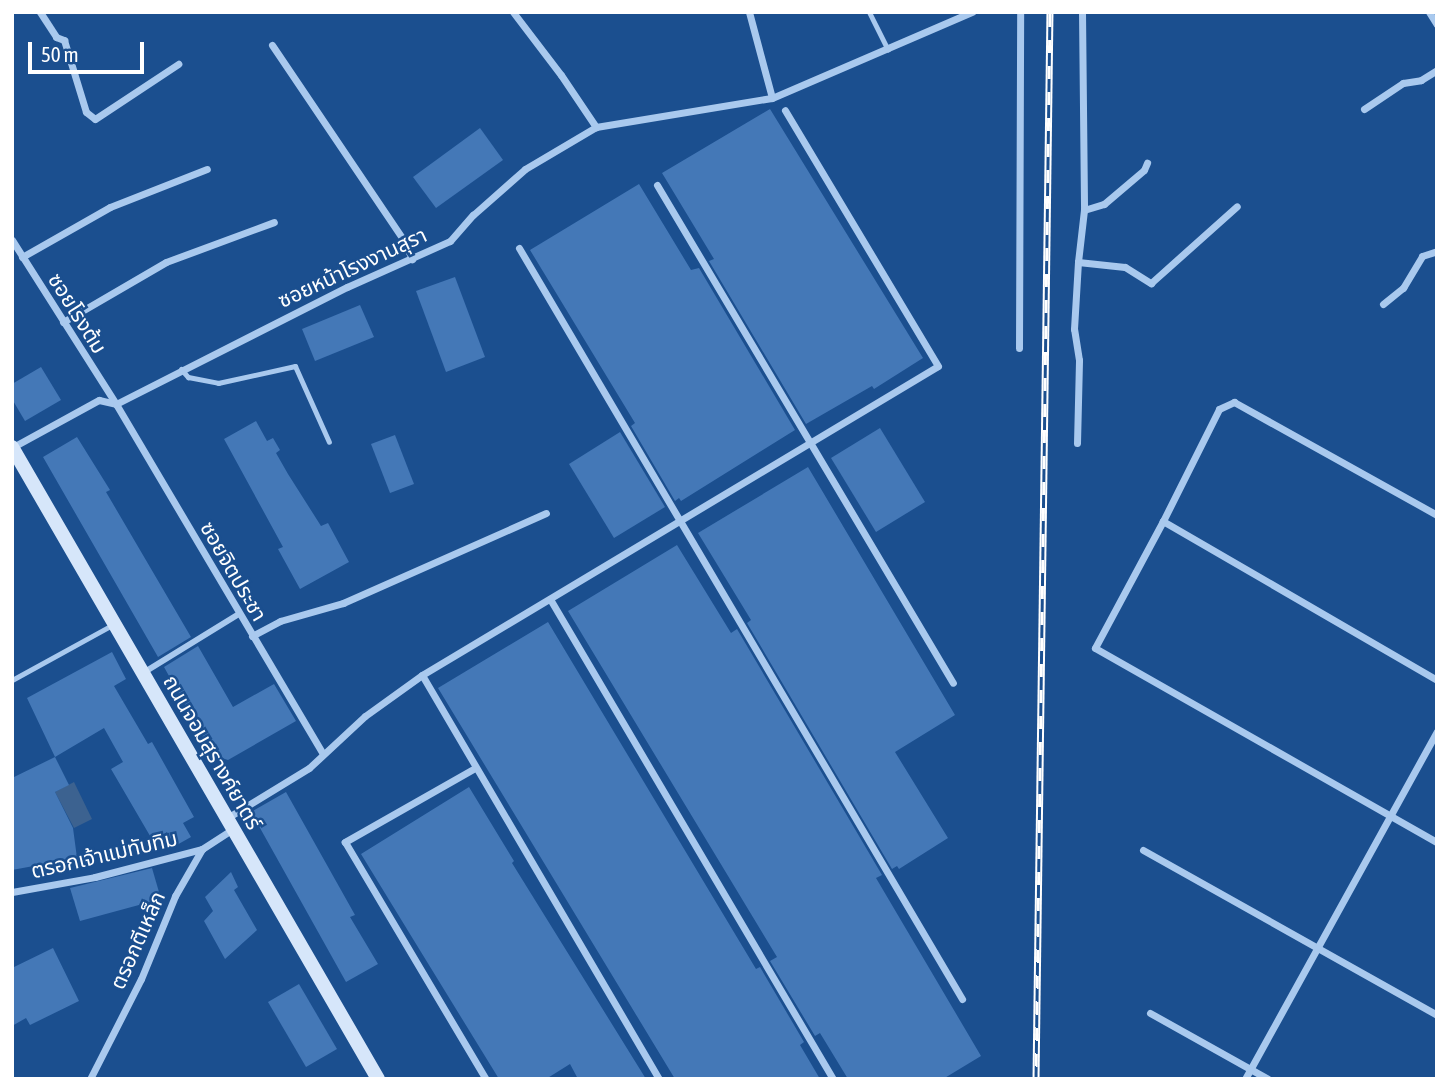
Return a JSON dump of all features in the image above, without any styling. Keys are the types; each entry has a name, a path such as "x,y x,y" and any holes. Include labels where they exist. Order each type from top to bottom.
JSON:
{"main road":[{"name":"ถนนจอมสุรางค์ยาตร์","path":"12,447 378,1079"}],"street":[{"path":"40,12 56,37 64,40 86,112 95,119 178,64"},
{"path":"513,12 562,75 596,127"},
{"path":"748,12 772,98"},
{"name":"ซอยหน้าโรงงานสุรา","path":"12,447 99,400 116,404 346,286 450,241 473,215 525,169 596,127 772,98 972,12"},
{"path":"1019,348 1020,12"},
{"path":"1077,443 1079,360 1074,318 1084,210 1082,12"},
{"path":"1429,12 1437,25"},
{"path":"272,45 404,241 412,259"},
{"path":"1364,109 1403,83 1421,80 1437,70"},
{"name":"ตรอกตีเหล็ก","path":"90,1079 141,979 174,896 202,849 230,823 300,775 365,716 422,675 938,366 785,110"},
{"path":"1084,210 1104,204 1144,170 1147,163"},
{"path":"22,257 110,207 207,169"},
{"path":"657,185 953,682"},
{"path":"1078,262 1125,267 1151,283 1237,206"},
{"path":"63,322 166,262 274,222"},
{"name":"ซอยโรงต้ม","path":"12,240 116,404"},
{"path":"519,248 962,999"},
{"path":"1383,304 1403,288 1422,256 1437,251"},
{"path":"1437,515 1234,401 1219,409 1163,522 1094,648 1437,842"},
{"name":"ซอยจิตประชา","path":"116,404 323,754"},
{"path":"252,636 280,621 343,603 546,513"},
{"path":"1163,522 1437,680"},
{"path":"550,600 833,1079"},
{"path":"144,673 239,614"},
{"path":"422,675 659,1079"},
{"path":"1245,1079 1437,732"},
{"path":"475,768 345,842 486,1079"},
{"name":"ตรอกเจ้าแม่ทับทิม","path":"12,892 95,877 202,849"},
{"path":"1143,850 1437,1015"},
{"path":"1150,1013 1268,1079"}],"lane":[{"path":"869,12 888,50"},
{"path":"181,369 188,377 218,383 295,366 329,442"},
{"path":"12,680 114,624"}],"water":[{"path":"74,782 92,819 74,828 55,792"}],"building":[{"path":"770,109 923,358 874,389 872,386 806,424 709,261 714,259 662,173"},
{"path":"480,128 503,160 436,208 413,177"},
{"path":"639,184 691,270 699,268 795,430 681,501 679,498 675,501 631,426 635,423 530,250"},
{"path":"455,277 485,357 446,372 416,291"},
{"path":"360,305 374,337 315,361 302,329"},
{"path":"41,367 61,400 25,421 12,399 12,384"},
{"path":"256,421 267,441 273,438 280,450 276,453 288,474 321,526 328,523 349,562 300,589 278,549 283,547 224,439"},
{"path":"880,428 925,502 876,532 831,458"},
{"path":"620,432 665,507 614,538 569,464"},
{"path":"395,435 414,484 390,493 371,444"},
{"path":"77,437 110,490 106,492 191,637 158,657 43,457"},
{"path":"808,467 955,715 895,752 948,838 899,869 897,866 892,869 747,623 751,620 698,533"},
{"path":"677,545 731,633 737,629 882,875 876,878 981,1056 943,1079 848,1079 820,1033 815,1036 770,961 777,957 568,611"},
{"path":"548,622 756,969 760,967 804,1042 800,1045 820,1079 675,1079 438,688"},
{"path":"198,646 233,707 274,684 296,721 228,760 213,755 164,667"},
{"path":"112,652 126,679 114,686 148,744 152,742 194,817 183,823 191,837 175,846 167,832 153,841 111,769 123,762 104,728 55,757 27,698"},
{"path":"55,757 69,785 55,792 73,828 77,858 12,870 12,778"},
{"path":"469,787 514,861 512,863 646,1079 578,1079 570,1064 546,1079 499,1079 361,854"},
{"path":"286,792 355,915 350,917 378,964 346,982 251,812"},
{"path":"152,868 161,899 80,921 70,888"},
{"path":"231,872 238,887 234,890 257,930 225,959 204,921 213,911 205,897"},
{"path":"53,948 79,1001 30,1025 26,1018 12,1026 12,968"},
{"path":"299,984 337,1049 306,1067 268,1002"}],"railway":[{"path":"1036,1079 1050,12"}]}
